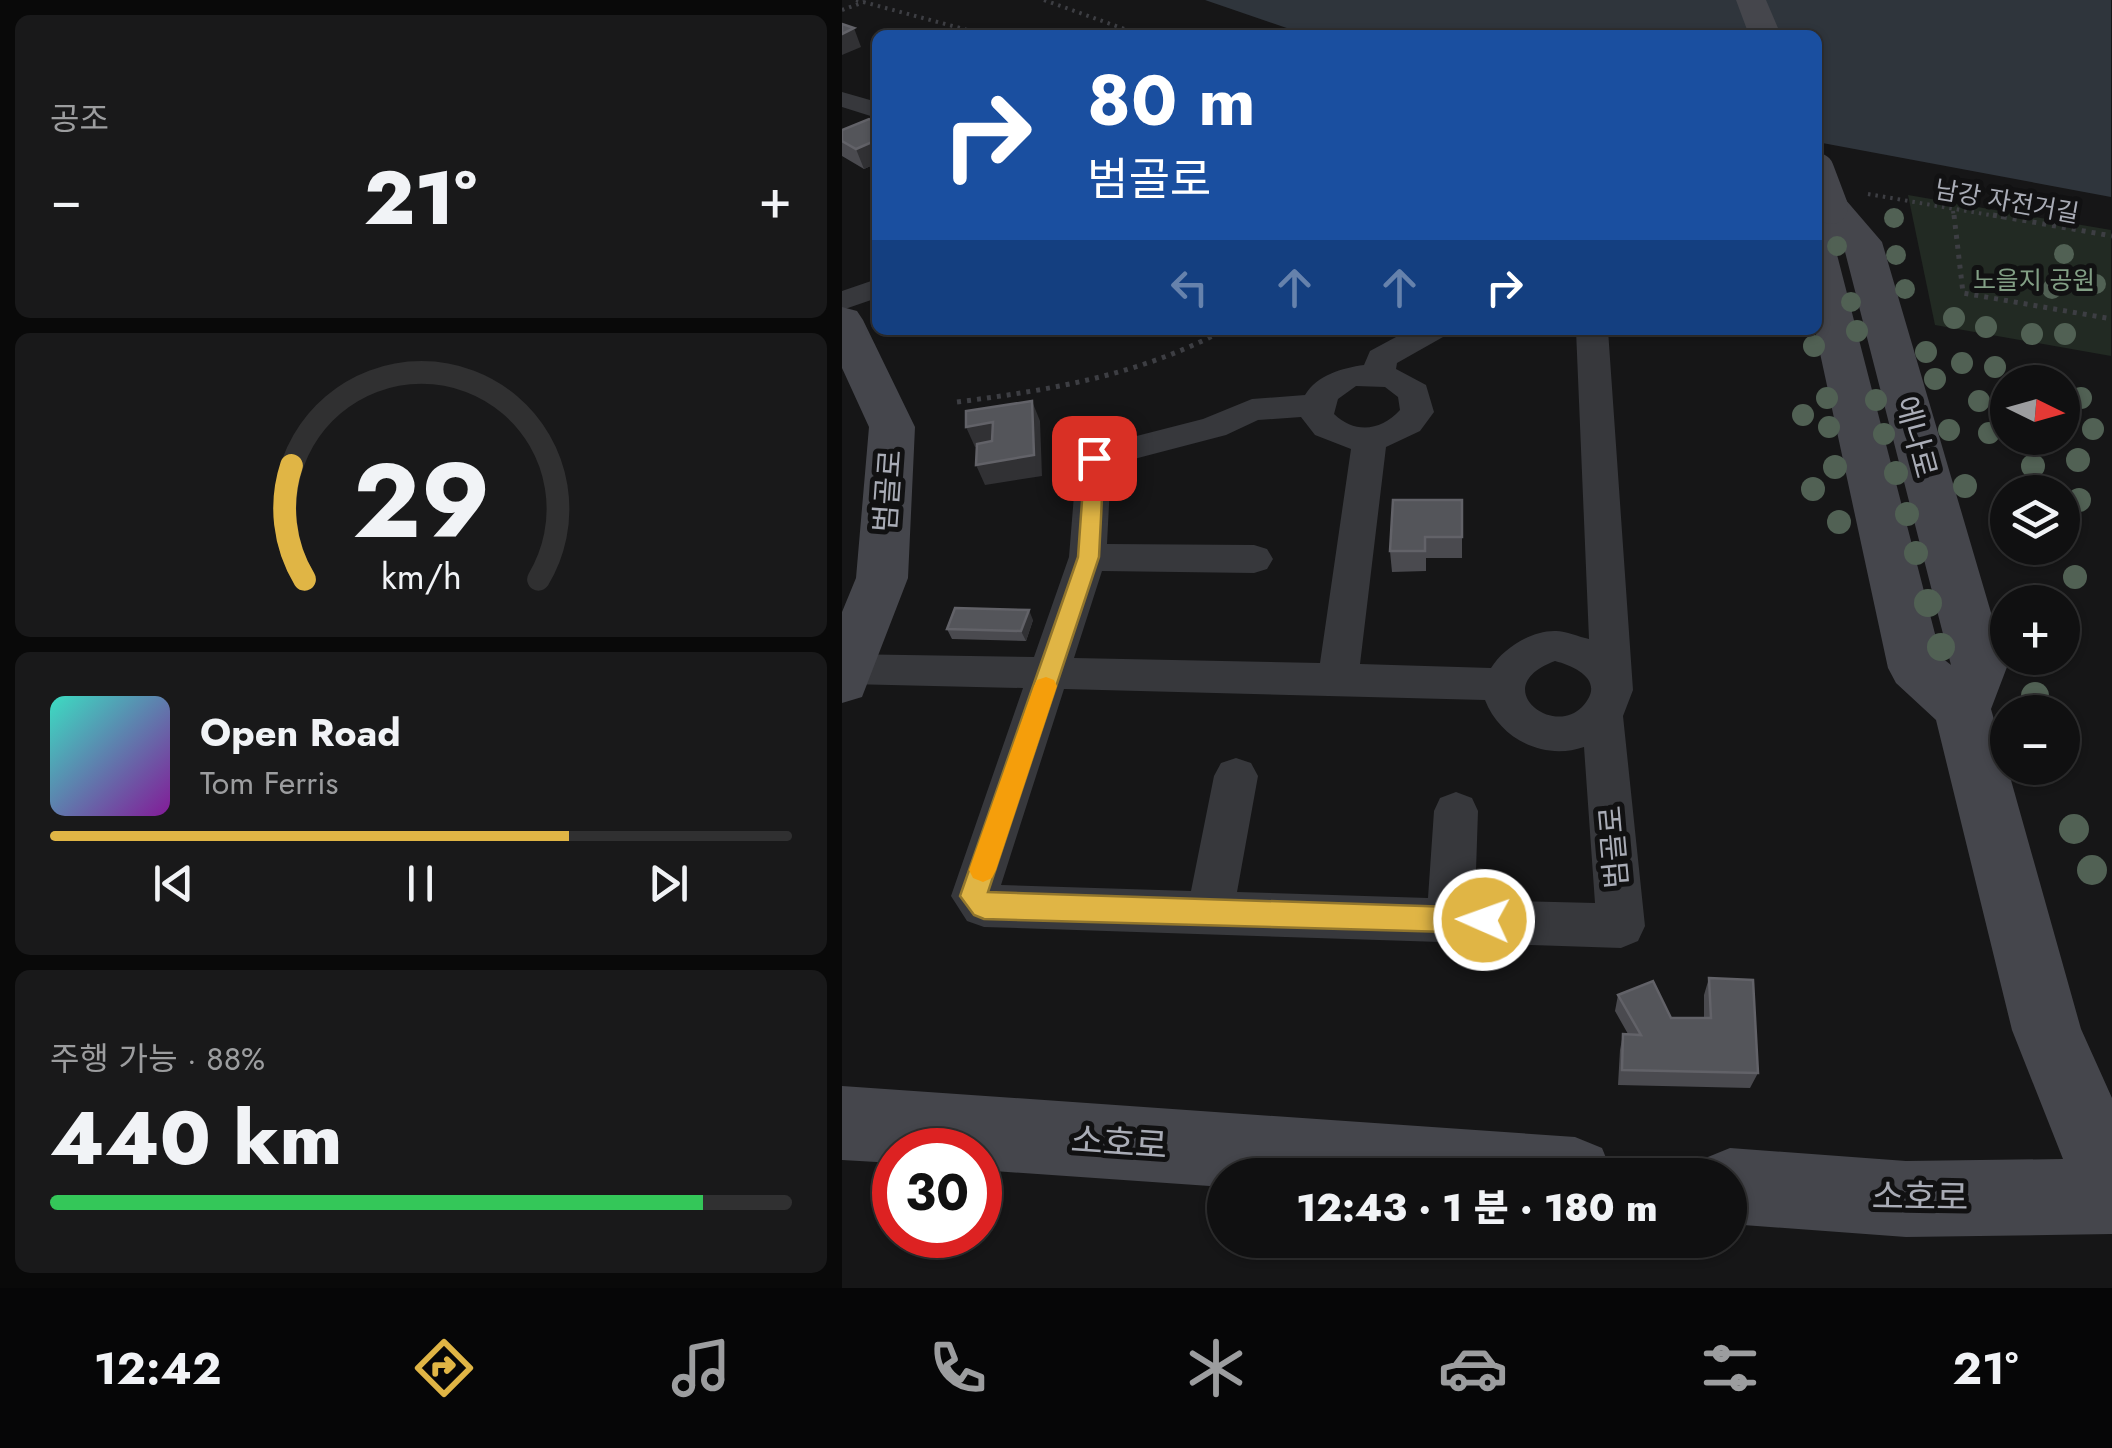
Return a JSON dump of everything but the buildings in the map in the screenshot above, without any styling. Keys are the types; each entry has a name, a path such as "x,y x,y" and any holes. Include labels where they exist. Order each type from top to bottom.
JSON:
{"street":[{"path":"1752,0 1763,30"},
{"path":"842,98 872,108"},
{"name":"에나로","path":"1822,221 1916,668 1962,709 2047,1030 2112,1186"},
{"path":"842,301 872,290"},
{"name":"범골로","path":"842,320 892,427 882,578 845,674 1051,670 1502,684"},
{"path":"1379,375 1381,358 1423,335"},
{"name":"범골로","path":"1317,405 1252,410 1214,427 1094,458 1088,557 974,896 984,906 1621,926 1592,335"},
{"path":"1379,375 1394,378 1414,392 1417,412 1400,430 1370,439 1352,438 1324,426 1317,405 1322,394 1346,378 1379,375"},
{"path":"1338,679 1370,439"},
{"path":"1088,557 1254,559"},
{"path":"1555,646 1589,654 1607,698 1572,734 1535,730 1509,708 1502,684 1511,666 1522,656 1555,646"},
{"path":"1210,912 1236,776"},
{"path":"1450,919 1456,811"},
{"name":"소호로","path":"842,1123 1335,1158"},
{"name":"소호로","path":"1747,1187 1906,1199 2112,1196"}],"path":[{"path":"856,0 969,30"},
{"path":"1044,0 1127,30"},
{"path":"842,10 868,1"},
{"name":"남강 자전거길","path":"1897,199 2112,236"},
{"path":"1953,211 1963,293 2112,319"},
{"path":"957,402 1075,387 1200,344 1215,335"}],"green space":[{"name":"노을지 공원","path":"1908,195 2111,230 2111,356 1935,325"}],"shaded area":[{"path":"1205,0 2111,0 2111,197 1822,143 1822,30 1292,30"}],"slow traffic":[{"path":"983,870 1046,686"}],"route":[{"path":"1094,458 1088,557 974,896 984,906 1484,920"}]}
